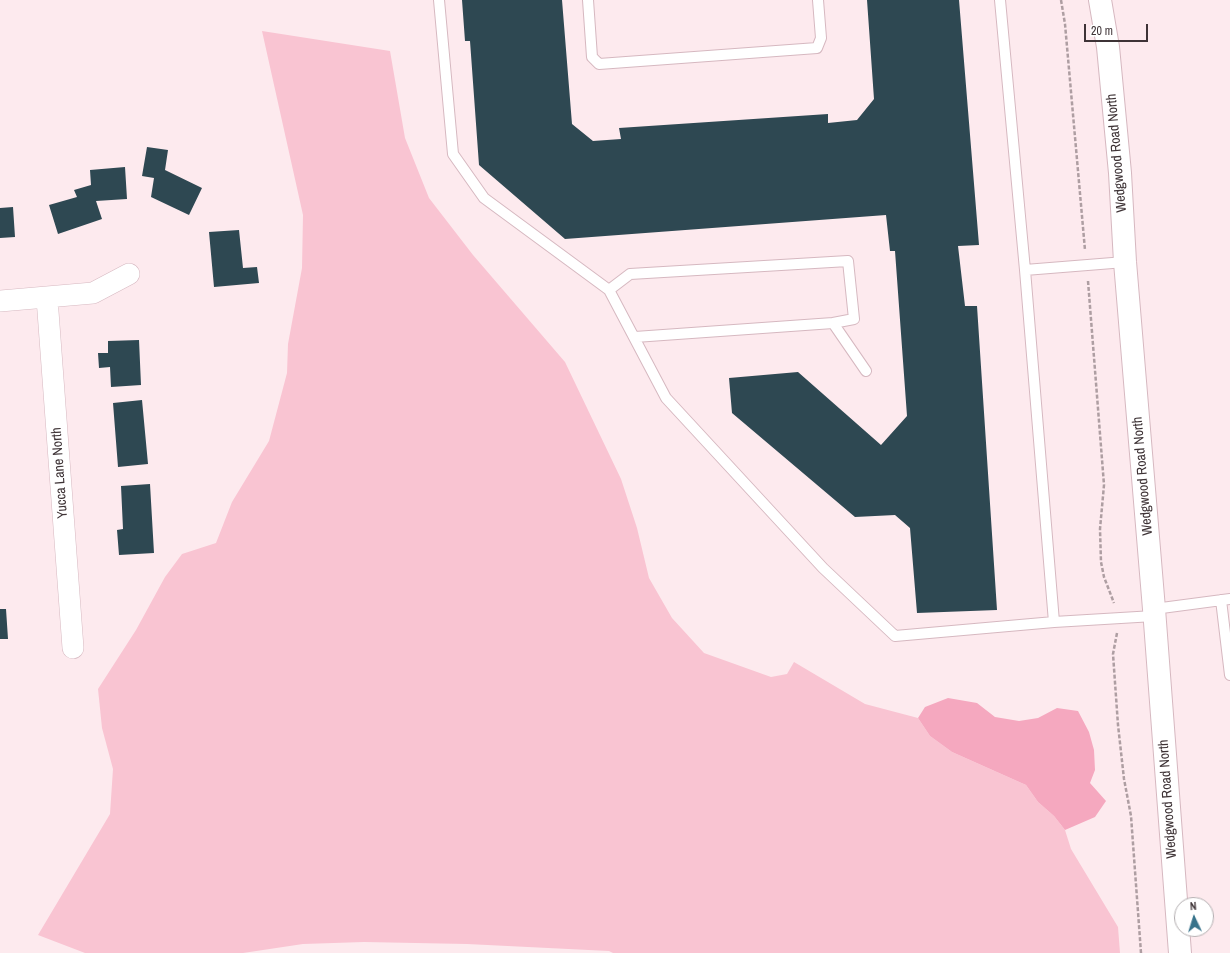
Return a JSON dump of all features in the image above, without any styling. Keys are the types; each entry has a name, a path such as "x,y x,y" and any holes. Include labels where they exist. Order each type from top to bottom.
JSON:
{"street":[{"name":"Wedgwood Road North","path":"1100,0 1108,47 1120,173 1125,262 1180,953"},
{"path":"0,301 93,293 129,274"},
{"name":"Yucca Lane North","path":"47,298 73,648"}],"lane":[{"path":"439,0 453,154 484,198 610,290 666,398 823,568 895,636 1054,622 1117,619 1226,599 1230,675"},
{"path":"588,0 592,57 599,64 817,48 821,38 818,0"},
{"path":"1000,0 1025,270 1054,622"},
{"path":"610,290 630,274 848,261 854,319 833,323 635,338"},
{"path":"1025,270 1125,262"},
{"path":"833,323 866,371"}],"path":[{"path":"1061,0 1065,24 1103,472 1104,500 1100,529 1100,562 1104,578 1116,608 1117,632 1113,654 1124,779 1131,816 1141,953"}],"shaded area":[{"path":"262,31 390,51 405,138 429,198 473,255 565,362 621,479 637,528 649,578 672,618 704,653 771,677 787,674 794,662 865,704 918,718 930,736 952,752 1026,785 1038,802 1054,816 1065,830 1071,849 1118,927 1120,953 613,953 609,951 467,944 364,942 303,944 243,953 85,953 38,935 110,814 113,769 102,728 98,689 136,630 165,577 182,554 216,543 232,502 269,441 287,373 288,344 302,268 303,215"},
{"path":"948,698 977,703 995,717 1019,721 1038,718 1057,708 1078,711 1089,732 1094,750 1095,770 1090,783 1106,801 1095,817 1065,830 1054,816 1038,802 1026,785 952,752 930,736 918,718 925,707"}],"building":[{"path":"462,0 562,0 572,124 593,141 621,139 619,128 828,114 828,123 857,120 874,99 867,0 959,0 979,245 958,246 965,306 977,306 997,610 917,613 910,528 895,515 855,517 732,413 729,378 798,372 881,445 907,416 895,251 890,251 886,215 565,239 479,165 470,41 465,41"},
{"path":"147,147 168,150 165,170 202,188 189,215 151,197 154,178 142,176"},
{"path":"125,167 127,199 96,201 102,219 58,234 49,205 77,197 74,190 91,185 90,170"},
{"path":"13,207 15,237 0,238 0,208"},
{"path":"239,230 243,268 257,267 259,283 214,287 209,232"},
{"path":"139,340 141,385 111,387 110,367 99,368 98,353 108,353 108,341"},
{"path":"142,400 148,464 118,467 113,403"},
{"path":"150,484 154,553 119,555 117,530 123,529 121,486"},
{"path":"0,609 6,609 8,639 0,639"}]}
